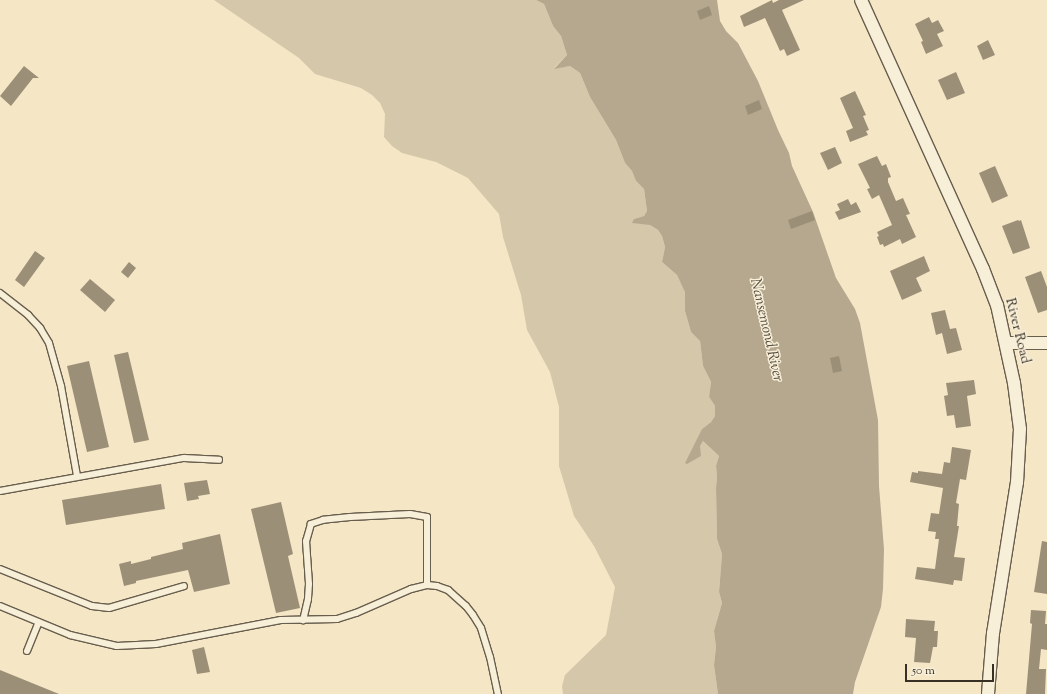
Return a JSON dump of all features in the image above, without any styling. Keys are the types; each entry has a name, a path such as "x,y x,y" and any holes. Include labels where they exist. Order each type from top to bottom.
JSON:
{"street":[{"name":"River Road","path":"861,0 983,269 997,305 1007,343 1020,429 1020,449 1017,482 992,633 988,694"},
{"path":"1007,343 1047,343"}],"lane":[{"path":"0,292 28,315 40,328 51,350 66,409 77,476"},
{"path":"0,491 184,458 220,460"},
{"path":"303,620 308,598 309,584 306,541 307,532 312,524 323,520 410,514 427,517 427,585"},
{"path":"0,569 92,606 109,608 184,586"},
{"path":"0,606 70,635 99,644 138,646 281,620 337,619 356,613 411,589 427,585 437,586 448,590 466,606 481,628 490,657 498,694"},
{"path":"27,651 39,622"}],"shaded area":[{"path":"214,0 536,0 544,4 553,26 561,36 567,55 554,68 570,66 580,73 590,97 616,140 625,163 632,171 636,181 644,189 647,211 644,216 634,219 650,225 658,230 662,236 665,247 662,262 677,275 686,292 685,311 691,332 700,341 703,366 711,382 709,397 715,406 715,416 711,422 702,429 700,446 703,441 719,456 716,466 717,539 722,554 719,592 722,603 714,631 716,647 714,665 718,694 563,694 562,686 565,675 606,635 615,587 594,546 574,516 559,466 559,407 550,372 527,330 521,295 503,237 499,214 468,178 436,162 402,153 392,146 384,137 385,114 380,103 372,95 361,88 315,74 299,58"}],"water":[{"name":"Nansemond River","path":"536,0 717,0 720,21 726,31 738,43 758,81 789,153 792,166 813,212 836,278 855,309 860,323 878,420 879,486 884,549 883,589 881,607 855,682 853,694 718,694 714,665 716,647 714,631 722,603 719,592 722,554 717,539 716,466 719,456 703,441 700,446 701,456 687,464 685,463 702,429 711,422 715,416 715,406 709,397 711,382 703,366 700,341 691,332 685,311 685,292 677,275 662,262 665,247 662,236 658,230 650,225 632,223 634,219 644,216 647,211 644,189 636,181 632,171 625,163 616,140 590,97 580,73 570,66 554,69 567,55 561,36 553,26 544,4"}],"building":[{"path":"772,0 773,3 779,0 804,0 782,10 800,50 787,56 784,49 780,51 765,18 744,27 740,16"},
{"path":"709,6 712,15 700,20 697,11"},
{"path":"929,17 932,23 938,20 944,31 937,34 943,46 926,54 921,42 923,41 915,24"},
{"path":"988,40 995,55 983,60 977,46"},
{"path":"24,66 39,78 33,78 11,106 0,96"},
{"path":"956,72 965,93 947,100 938,80"},
{"path":"855,91 866,115 863,116 869,130 866,131 868,135 850,142 846,131 853,128 840,98"},
{"path":"759,100 762,109 748,115 745,106"},
{"path":"835,147 842,163 828,170 820,153"},
{"path":"877,156 882,166 886,164 891,177 888,178 888,182 896,201 903,198 910,214 906,215 916,237 902,244 900,239 884,247 883,244 880,245 877,237 879,236 877,232 892,225 879,195 872,199 867,189 870,188 858,164"},
{"path":"995,166 1008,196 992,203 979,173"},
{"path":"848,199 851,205 856,202 861,212 839,220 835,212 840,210 837,204"},
{"path":"812,211 815,220 791,229 788,220"},
{"path":"1021,220 1030,248 1013,254 1002,226"},
{"path":"35,251 45,258 24,287 15,280"},
{"path":"924,256 930,271 916,278 922,291 902,300 890,271"},
{"path":"129,262 136,268 128,278 121,272"},
{"path":"1041,271 1047,287 1047,310 1038,313 1025,277"},
{"path":"90,279 115,300 105,312 80,290"},
{"path":"945,310 950,329 956,328 962,350 947,354 942,333 936,335 931,313"},
{"path":"128,352 149,440 134,443 114,355"},
{"path":"839,356 842,371 833,373 830,358"},
{"path":"89,361 109,447 87,452 67,366"},
{"path":"974,380 976,394 967,396 971,426 956,428 954,415 947,416 944,396 948,395 946,383"},
{"path":"952,447 971,450 966,480 960,479 956,503 959,504 957,526 959,526 954,557 965,558 962,581 954,580 953,585 915,579 917,567 935,569 939,539 935,539 936,532 928,531 931,513 939,514 943,488 910,482 912,472 918,473 918,471 942,474 944,462 950,463"},
{"path":"207,480 210,494 198,496 199,499 187,501 184,483"},
{"path":"161,484 165,509 66,525 62,500"},
{"path":"281,502 293,554 288,556 300,608 276,613 251,509"},
{"path":"220,534 230,584 194,592 188,570 136,581 136,583 124,586 119,564 131,561 131,564 151,559 151,557 183,549 182,543"},
{"path":"1042,541 1047,542 1047,594 1034,592"},
{"path":"1031,610 1046,611 1045,624 1047,624 1047,650 1041,649 1039,669 1046,669 1045,694 1026,694 1032,624 1030,623"},
{"path":"906,619 935,621 934,631 938,631 937,647 933,647 930,663 914,662 916,638 905,637"},
{"path":"204,647 210,672 197,674 192,650"},
{"path":"0,670 59,694 0,694"}]}
